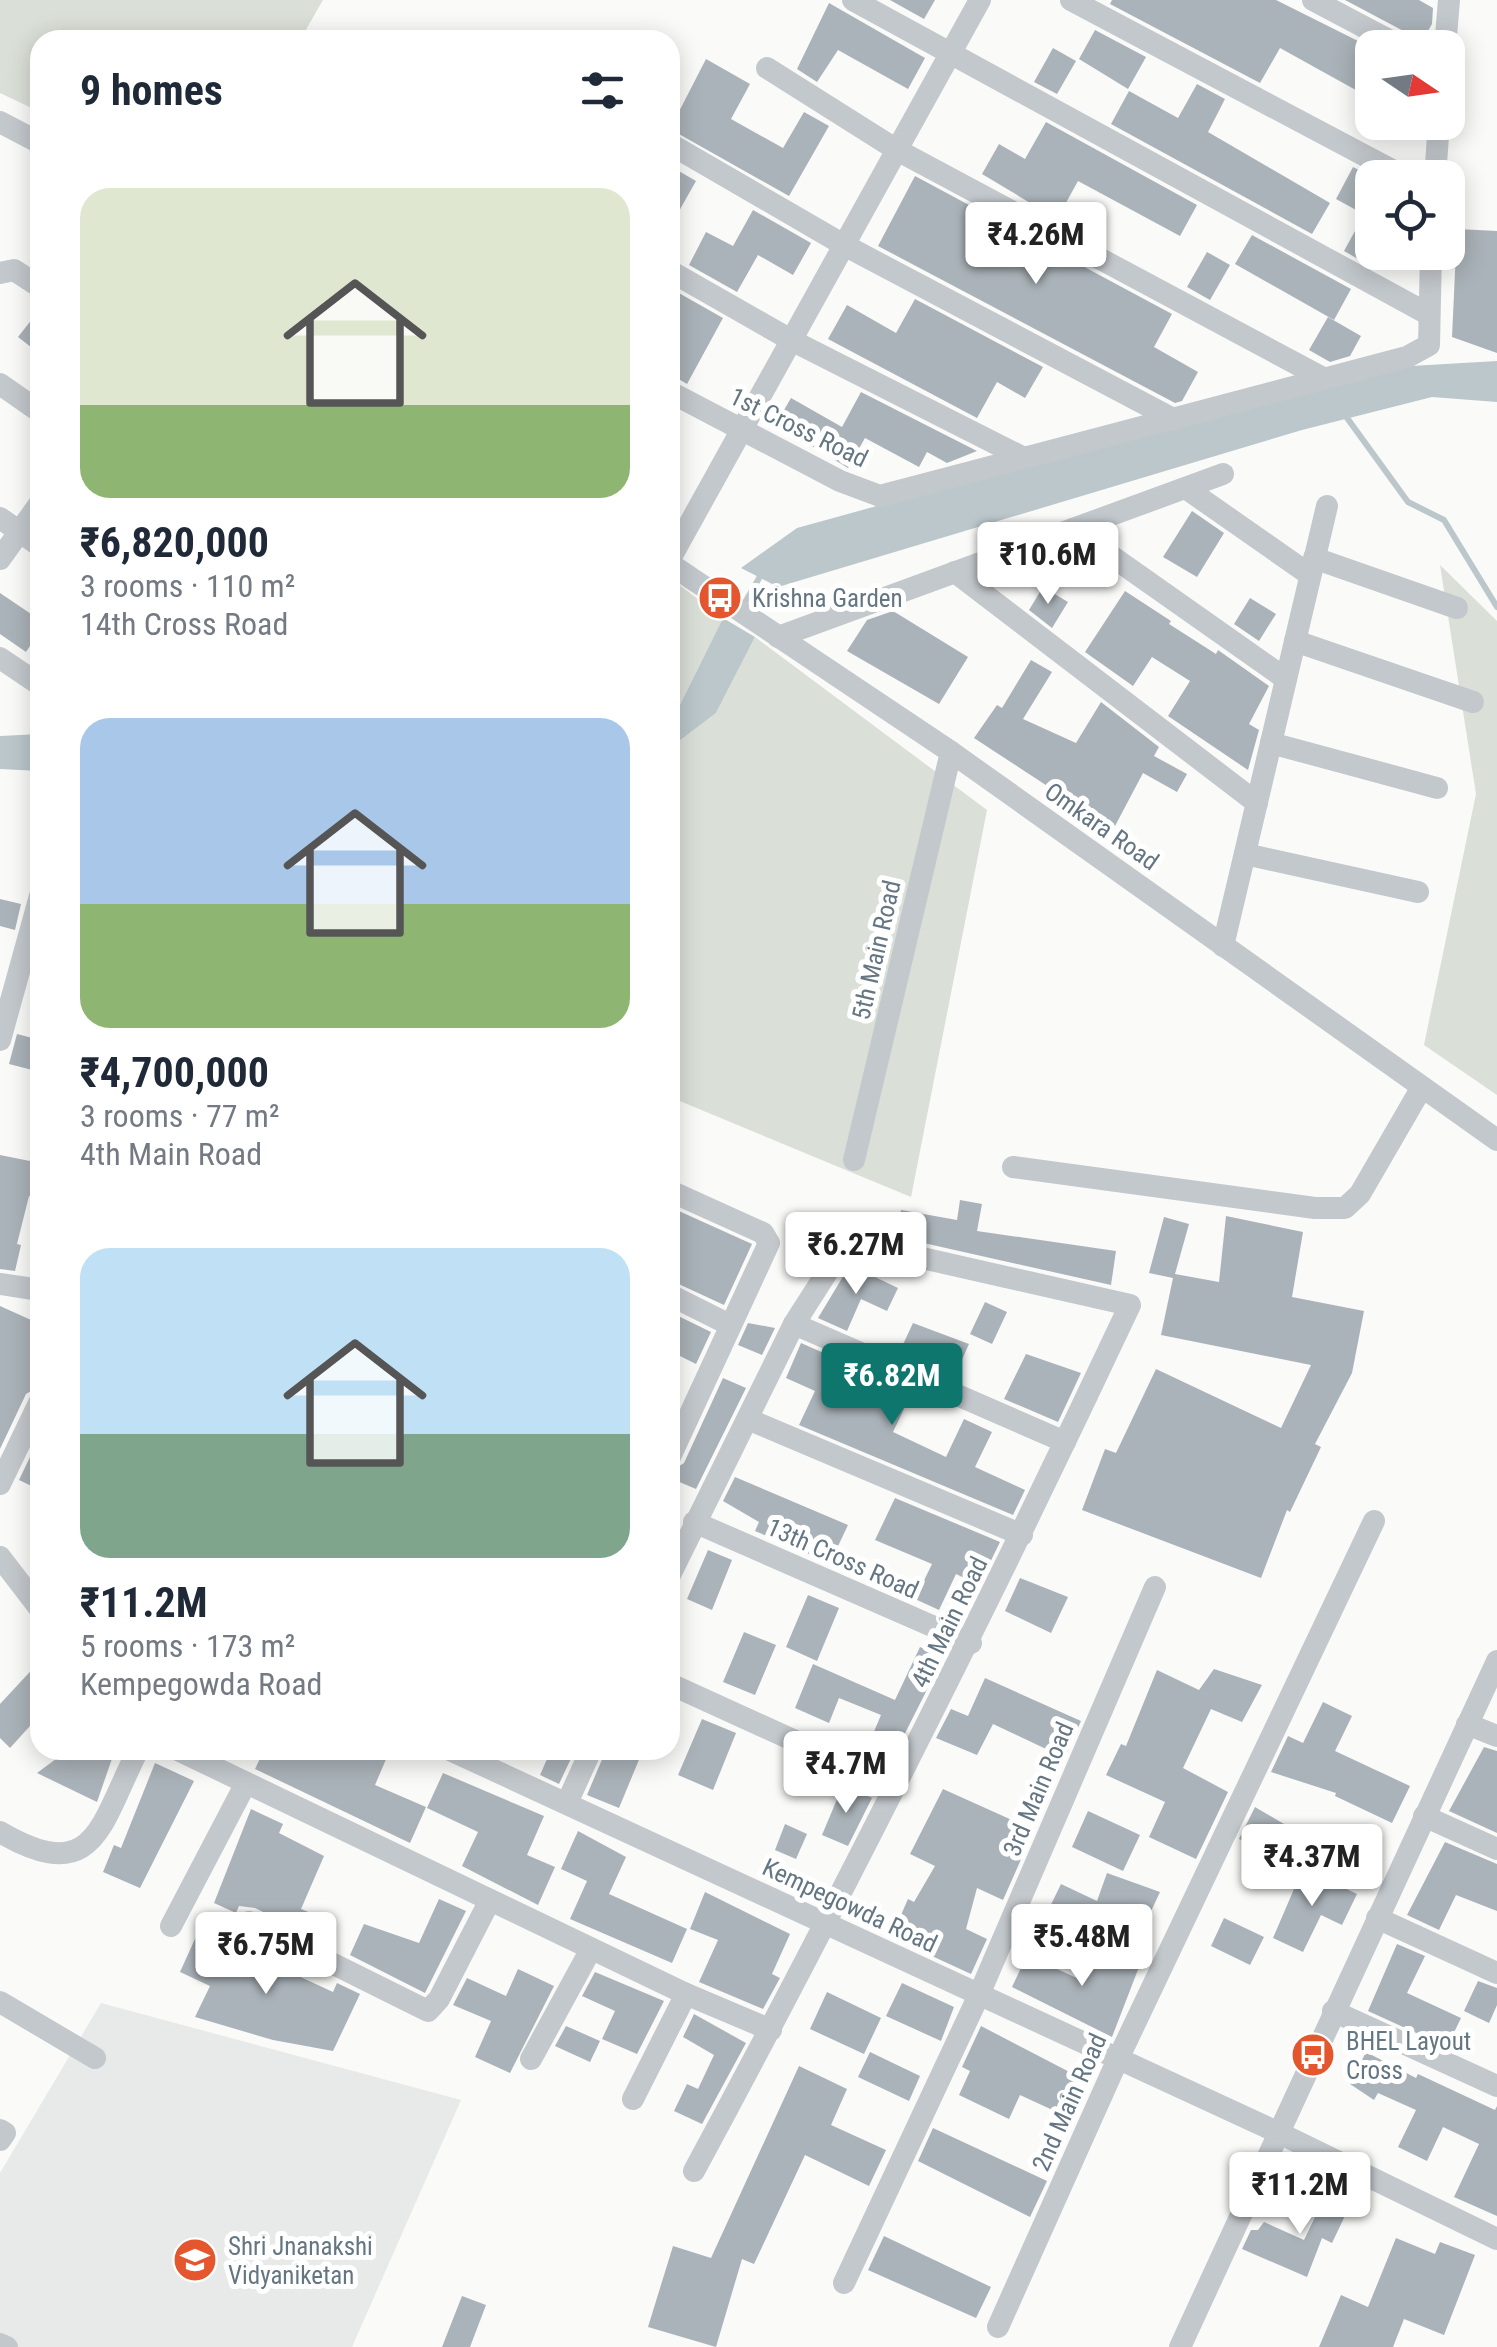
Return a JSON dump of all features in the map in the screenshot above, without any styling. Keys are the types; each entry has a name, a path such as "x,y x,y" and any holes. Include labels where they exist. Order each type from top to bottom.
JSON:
{"street":[{"path":"852,0 952,51 1428,314 1430,270"},
{"path":"680,544 980,0"},
{"path":"1071,0 1373,160"},
{"path":"1313,0 1370,30"},
{"path":"1446,30 1449,0"},
{"path":"767,68 897,150 1321,377"},
{"path":"0,122 30,138"},
{"path":"680,150 844,245 1175,420"},
{"path":"0,273 14,270 30,280"},
{"path":"680,277 791,340 1024,458"},
{"name":"1st Cross Road","path":"680,397 840,481 880,496 1407,356 1428,346 1428,314"},
{"path":"0,384 30,405"},
{"path":"771,632 955,572 1223,474"},
{"path":"1187,489 1312,567 1457,608"},
{"path":"1224,946 1326,506"},
{"path":"0,559 10,525"},
{"path":"1073,529 1286,679"},
{"name":"Omkara Road","path":"680,569 951,752 1497,1140"},
{"path":"955,572 1257,803"},
{"path":"1295,641 1473,702"},
{"path":"0,658 30,678"},
{"path":"1271,743 1437,788"},
{"name":"5th Main Road","path":"854,1160 951,752"},
{"path":"1245,854 1418,892"},
{"path":"0,1040 30,932"},
{"path":"1013,1167 1315,1208 1345,1208 1360,1194 1422,1087"},
{"path":"680,1196 767,1237 769,1243 680,1435"},
{"name":"4th Main Road","path":"694,2172 828,1923 971,1643 1130,1305 846,1242 794,1324"},
{"path":"0,1284 30,1288"},
{"path":"680,1300 730,1325"},
{"path":"680,1553 750,1420 794,1324 1066,1442"},
{"path":"750,1420 1022,1536"},
{"path":"0,1484 30,1422"},
{"name":"13th Cross Road","path":"694,1522 971,1643"},
{"name":"2nd Main Road","path":"998,2327 1118,2059 1374,1522"},
{"path":"0,1557 30,1596"},
{"name":"3rd Main Road","path":"844,2283 978,1997 1155,1588"},
{"path":"1180,2347 1276,2132 1497,1661"},
{"path":"680,1689 896,1787"},
{"path":"1468,1724 1497,1736"},
{"path":"0,1832 50,1854 70,1856 89,1846 133,1760"},
{"path":"199,1760 686,1994 771,2030"},
{"name":"Kempegowda Road","path":"493,1760 567,1804 1276,2132 1497,2239"},
{"path":"567,1804 587,1760"},
{"path":"171,1926 246,1783"},
{"path":"1424,1816 1497,1849"},
{"path":"248,1922 428,2011 440,1999 490,1900"},
{"path":"1377,1918 1497,1973"},
{"path":"531,2059 590,1948"},
{"path":"632,2099 686,1994"},
{"path":"0,2002 95,2058"},
{"path":"1333,2011 1497,2086"},
{"path":"0,2130 4,2133 0,2140"},
{"path":"0,2344 7,2347"}],"shaded area":[{"path":"0,0 323,0 306,30 30,30 30,107 0,93"},
{"path":"1497,361 1497,402 1432,397 1302,430 778,587 741,568 797,528 1377,368"},
{"path":"1440,565 1497,621 1497,1095 1424,1045 1476,794"},
{"path":"680,586 723,618 680,705"},
{"path":"723,618 755,637 716,713 680,740 680,705"},
{"path":"755,637 987,810 911,1197 680,1101 680,740 716,713"},
{"path":"30,734 30,770 0,769 0,736"},
{"name":"Shri Jnanakshi Vidyaniketan","path":"101,2003 461,2100 352,2347 0,2347 0,2173"}],"building":[{"path":"890,0 935,0 924,19"},
{"path":"1112,0 1276,0 1355,40 1355,90 1280,48 1260,83 1110,4"},
{"path":"1345,0 1419,0 1433,8 1429,30 1402,30"},
{"path":"829,3 925,58 908,89 838,50 817,82 797,69"},
{"path":"1095,30 1146,57 1128,89 1079,59"},
{"path":"1053,48 1076,61 1057,94 1034,82"},
{"path":"706,59 750,84 731,119 783,148 804,112 829,126 789,196 680,135 680,110"},
{"path":"1197,84 1225,99 1208,132 1330,203 1312,234 1111,124 1129,91 1178,118"},
{"path":"1046,122 1197,205 1180,236 1078,181 1057,219 982,174 999,144 1025,159"},
{"path":"1353,167 1355,168 1355,209 1336,199"},
{"path":"680,172 696,181 680,209"},
{"path":"915,176 1172,314 1154,347 1198,372 1182,401 1175,403 878,246"},
{"path":"753,210 811,243 793,275 758,255 737,292 689,265 706,232 733,246"},
{"path":"1465,229 1497,231 1497,353 1452,337 1455,270 1465,270"},
{"path":"1355,231 1355,257 1344,251"},
{"path":"1252,235 1351,289 1334,320 1235,264"},
{"path":"1207,252 1230,265 1210,300 1187,287"},
{"path":"680,294 723,318 687,384 680,380"},
{"path":"915,299 1043,367 1025,398 997,382 977,418 828,339 847,305 896,333"},
{"path":"1328,317 1361,336 1350,356 1330,362 1309,350"},
{"path":"30,322 30,346 18,337"},
{"path":"861,392 977,451 947,463 927,452 919,467 865,438 848,468 776,424 791,398 842,427"},
{"path":"1192,511 1224,533 1197,577 1163,557"},
{"path":"1043,587 1068,602 1052,628 1029,610"},
{"path":"1125,591 1171,621 1169,624 1216,654 1218,650 1269,686 1249,724 1259,730 1248,770 1168,716 1190,681 1152,657 1133,686 1085,652"},
{"path":"0,593 30,613 30,646 26,652 0,634"},
{"path":"1250,598 1276,614 1259,641 1234,624"},
{"path":"893,611 968,657 939,704 847,651 867,620"},
{"path":"1031,660 1052,672 1023,719 1076,743 1101,702 1159,747 1154,756 1187,774 1177,792 1143,773 1115,826 1054,798 1058,793 974,738 997,705 1002,708"},
{"path":"0,899 21,904 15,930 0,926"},
{"path":"17,1034 30,1037 30,1069 9,1064"},
{"path":"0,1155 30,1161 30,1196 17,1244 21,1245 15,1271 0,1269"},
{"path":"960,1200 982,1204 977,1231 1116,1251 1111,1285 897,1237 901,1210 957,1220"},
{"path":"680,1212 752,1244 724,1305 680,1285"},
{"path":"1226,1216 1303,1232 1292,1297 1364,1311 1352,1373 1315,1444 1321,1447 1290,1512 1287,1510 1261,1578 1082,1510 1105,1449 1116,1453 1156,1369 1281,1428 1311,1365 1161,1335 1173,1278 1149,1273 1164,1217 1189,1224 1175,1274 1219,1282"},
{"path":"850,1265 898,1288 887,1311 861,1299 847,1331 818,1318"},
{"path":"985,1302 1007,1312 992,1344 970,1334"},
{"path":"0,1306 30,1320 30,1392 0,1449"},
{"path":"680,1317 711,1332 696,1364 680,1356"},
{"path":"748,1323 775,1328 762,1355 738,1345"},
{"path":"913,1323 969,1344 954,1377 899,1353"},
{"path":"801,1343 912,1392 893,1432 946,1457 964,1419 992,1432 975,1467 1025,1490 1013,1515 799,1425 815,1391 786,1378"},
{"path":"1026,1354 1081,1373 1058,1422 1004,1399"},
{"path":"723,1378 746,1388 696,1489 680,1482 680,1466"},
{"path":"30,1457 30,1485 19,1480"},
{"path":"735,1477 848,1525 830,1563 755,1531 759,1522 723,1501"},
{"path":"895,1498 1000,1542 979,1585 956,1574 939,1610 915,1599 932,1564 875,1540"},
{"path":"708,1550 732,1560 712,1610 687,1599"},
{"path":"1020,1578 1068,1597 1051,1633 1005,1611"},
{"path":"808,1595 839,1608 817,1661 786,1647"},
{"path":"744,1632 776,1645 755,1695 723,1682"},
{"path":"920,1647 943,1658 890,1763 865,1753 881,1715 839,1698 829,1723 795,1708 813,1664 895,1700"},
{"path":"1214,1669 1262,1685 1242,1722 1211,1709 1183,1768 1228,1792 1196,1859 1149,1837 1165,1802 1106,1775 1121,1744 1126,1746 1157,1670 1199,1690"},
{"path":"30,1672 30,1726 10,1748 0,1738 0,1704"},
{"path":"985,1678 1081,1721 1065,1758 993,1724 977,1755 936,1738 951,1709 968,1716"},
{"path":"1323,1702 1352,1716 1335,1751 1410,1786 1392,1823 1335,1796 1336,1793 1271,1772 1288,1736 1303,1743"},
{"path":"702,1719 736,1733 713,1790 678,1775"},
{"path":"1484,1747 1497,1751 1497,1833 1449,1811"},
{"path":"55,1760 112,1760 97,1802 37,1773"},
{"path":"259,1760 386,1760 375,1785 426,1807 410,1843 255,1769"},
{"path":"547,1760 570,1760 559,1784 540,1775"},
{"path":"602,1760 639,1760 619,1808 587,1795"},
{"path":"155,1763 194,1781 140,1888 103,1872 114,1845 121,1848"},
{"path":"443,1773 544,1816 527,1855 555,1867 538,1905 462,1866 478,1832 427,1808"},
{"path":"843,1785 872,1798 848,1846 822,1835"},
{"path":"943,1789 1034,1830 1003,1900 977,1888 966,1929 987,1939 971,1974 921,1951 924,1945 894,1931 908,1899 914,1902 935,1866 910,1854"},
{"path":"1255,1807 1296,1831 1282,1857 1239,1839"},
{"path":"251,1809 283,1824 279,1833 324,1856 301,1909 316,1915 308,1934 255,1908 239,1906 236,1913 214,1903"},
{"path":"1088,1811 1140,1835 1123,1871 1072,1847"},
{"path":"785,1824 807,1834 796,1859 775,1850"},
{"path":"578,1831 626,1857 609,1894 687,1929 672,1963 570,1919 587,1881 561,1869"},
{"path":"1445,1842 1497,1864 1497,1911 1456,1895 1439,1930 1407,1915"},
{"path":"1303,1868 1357,1894 1342,1925 1321,1915 1303,1952 1273,1938"},
{"path":"1107,1873 1160,1892 1146,1922 1112,1908 1096,1943 1044,1919 1061,1884 1097,1901"},
{"path":"705,1892 790,1934 772,1974 780,1978 763,2009 699,1982 718,1940 690,1929"},
{"path":"439,1899 466,1911 425,1993 350,1955 364,1924 419,1943"},
{"path":"1224,1918 1264,1937 1250,1965 1211,1946"},
{"path":"199,1930 333,1992 337,1983 360,1994 333,2051 273,2040 195,2017 210,1986 180,1972"},
{"path":"1397,1944 1425,1956 1407,1993 1461,2018 1447,2047 1368,2011"},
{"path":"1097,1946 1139,1967 1112,2037 1012,1987 1027,1955 1081,1980"},
{"path":"518,1969 554,1986 510,2073 475,2057 491,2021 453,2005 467,1978 506,1996"},
{"path":"595,1972 664,2001 637,2054 602,2039 615,2011 582,1996"},
{"path":"1478,1981 1497,1988 1497,2005 1489,2023 1464,2011"},
{"path":"902,1983 954,2007 941,2041 886,2016"},
{"path":"827,1992 881,2018 864,2054 810,2029"},
{"path":"694,2014 746,2043 702,2124 674,2111 687,2084 698,2089 714,2055 683,2037"},
{"path":"566,2026 600,2041 590,2062 555,2046"},
{"path":"981,2026 1083,2079 1059,2113 1020,2095 1009,2119 959,2095 970,2071 962,2067"},
{"path":"870,2052 920,2076 909,2101 858,2077"},
{"path":"1366,2052 1416,2078 1418,2074 1495,2110 1497,2106 1497,2216 1454,2197 1479,2144 1443,2127 1427,2161 1398,2147 1416,2110 1378,2093 1374,2100 1350,2084"},
{"path":"799,2066 847,2089 831,2125 886,2150 869,2186 805,2155 754,2264 742,2259 716,2347 648,2327 673,2246 711,2258"},
{"path":"933,2128 1047,2181 1030,2217 918,2161"},
{"path":"1329,2188 1353,2199 1332,2243 1322,2238 1307,2277 1242,2249 1251,2230 1258,2230 1264,2222 1304,2240"},
{"path":"884,2236 991,2287 976,2318 868,2270"},
{"path":"1396,2238 1435,2254 1440,2242 1475,2255 1444,2335 1404,2319 1393,2347 1319,2347 1341,2295 1368,2307"},
{"path":"462,2296 486,2305 470,2347 442,2347"}],"waterway":[{"path":"1342,411 1408,502 1444,520 1497,607"},
{"path":"743,606 762,573"}],"place":[{"name":"Krishna Garden","path":"720,598"},
{"name":"BHEL Layout Cross","path":"1313,2055"},
{"name":"Shri Jnanakshi Vidyaniketan","path":"195,2260"}]}
